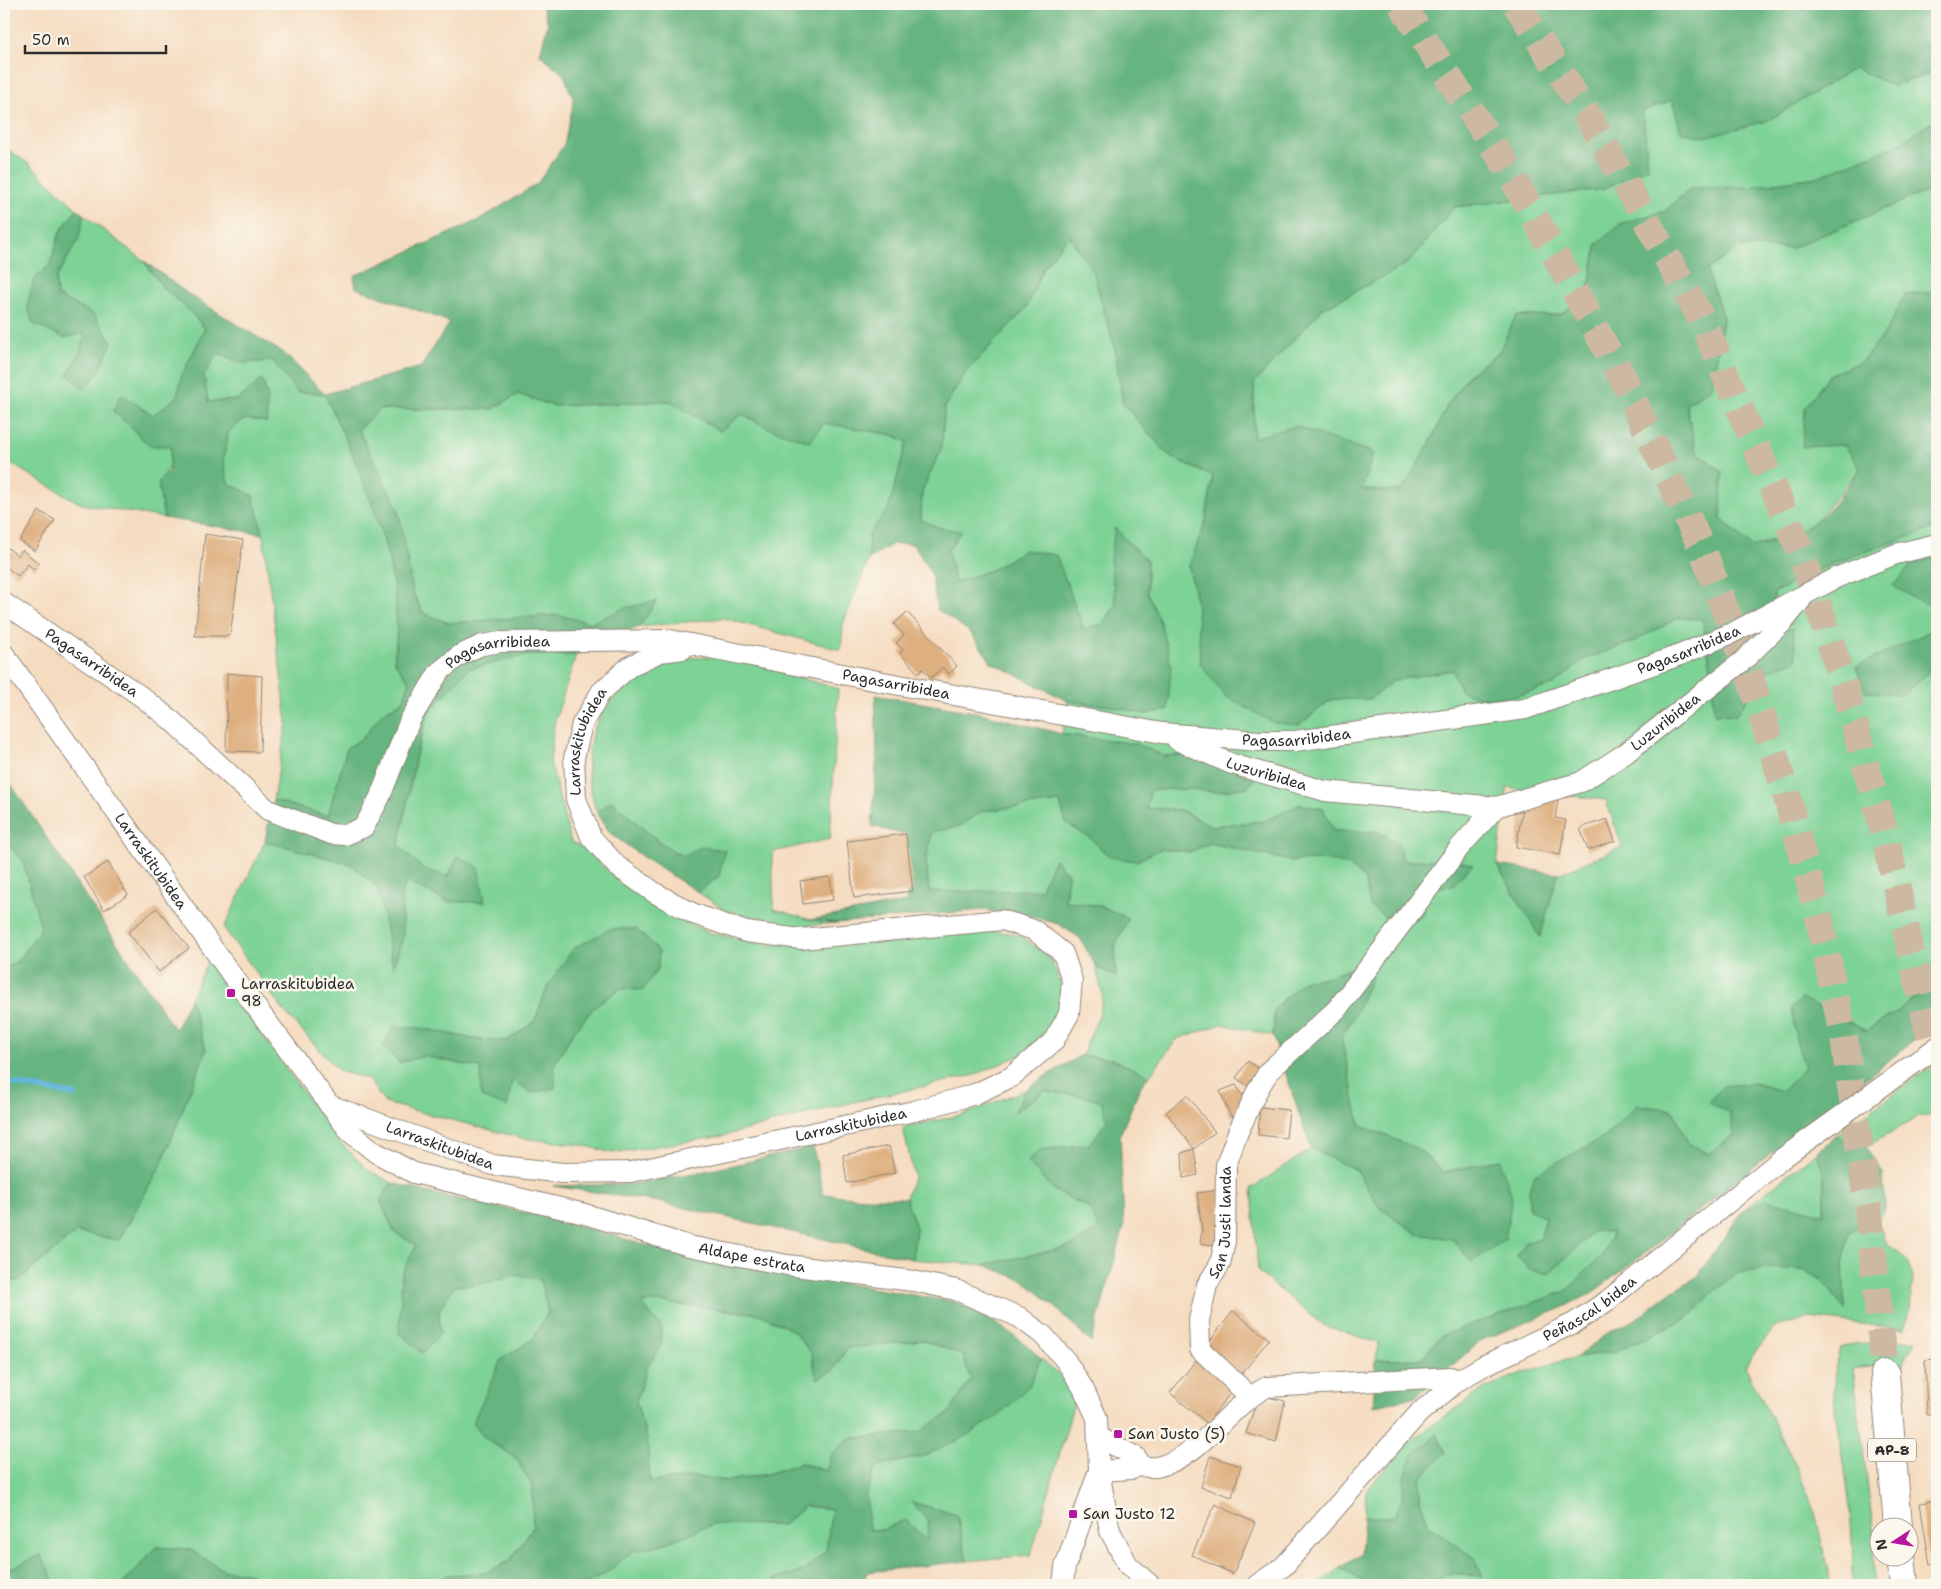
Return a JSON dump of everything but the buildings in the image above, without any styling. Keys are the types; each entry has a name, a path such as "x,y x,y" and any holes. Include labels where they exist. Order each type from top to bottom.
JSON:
{"highway":[{"name":"AP-8","path":"1885,1374 1897,1516"},
{"path":"1902,1566 1904,1585"}],"street":[{"name":"Pagasarribidea","path":"4,603 142,697 171,720 268,810 331,834 345,835 364,827 380,797 410,720 440,672 460,655 482,645 522,641 670,640 1162,733 1259,742 1295,741 1525,709 1680,655 1732,633 1838,577 1896,554 1937,544"},
{"name":"Luzuribidea","path":"1162,733 1232,764 1325,791 1496,807 1581,782 1626,753 1744,660 1784,622 1807,592"},
{"name":"Larraskitubidea","path":"4,654 140,848 329,1105 493,1165 562,1173 631,1172 905,1114 975,1094 1011,1077 1053,1042 1069,1014 1072,980 1063,953 1034,930 1002,920 801,938 746,932 694,914 655,892 617,866 591,836 576,800 574,758 582,724 601,692 630,666 660,652 697,646"},
{"name":"San Justi landa","path":"1249,1396 1200,1349 1199,1320 1207,1285 1220,1264 1225,1242 1226,1165 1238,1132 1269,1071 1337,1009 1460,847 1496,807"},
{"name":"Peñascal bidea","path":"1257,1585 1284,1566 1420,1414 1459,1380 1485,1365 1574,1323 1607,1301 1784,1157 1937,1047"},
{"name":"Aldape estrata","path":"329,1105 350,1132 375,1152 414,1173 585,1214 689,1246 787,1265 914,1281 956,1290 990,1303 1019,1317 1043,1336 1066,1361 1083,1388 1096,1418 1099,1437 1099,1472"},
{"path":"1099,1472 1132,1469 1138,1466 1156,1468 1184,1455 1231,1416 1249,1396 1267,1387 1450,1376 1459,1380"},
{"path":"1099,1437 1136,1457 1138,1466"},
{"path":"1063,1585 1065,1567 1085,1506 1099,1472"},
{"path":"1099,1472 1110,1531 1128,1565 1150,1585"}],"green space":[{"path":"542,4 1937,4 1937,71 1893,86 1855,68 1767,121 1704,137 1681,132 1672,100 1643,111 1648,168 1603,189 1454,207 1408,263 1322,309 1254,383 1254,438 1295,426 1373,453 1362,490 1402,491 1430,443 1448,404 1470,374 1499,352 1516,316 1560,315 1588,293 1597,244 1620,224 1665,211 1691,188 1748,187 1817,177 1896,146 1937,119 1937,189 1922,193 1792,248 1739,247 1707,270 1723,318 1712,388 1686,404 1696,451 1722,472 1721,519 1752,547 1792,535 1813,524 1821,518 1848,486 1860,469 1845,445 1802,447 1805,408 1829,375 1861,362 1884,335 1905,295 1937,292 1937,527 1833,563 1775,592 1768,626 1793,629 1797,660 1767,671 1736,715 1714,714 1711,667 1702,619 1678,618 1632,642 1585,659 1553,685 1509,698 1480,698 1460,690 1452,670 1394,680 1370,699 1332,699 1299,725 1274,723 1225,696 1201,665 1196,599 1189,566 1205,524 1213,477 1169,456 1123,404 1115,350 1094,274 1069,235 1043,268 1026,308 965,373 945,406 941,449 922,491 921,520 940,528 961,531 948,551 955,583 991,570 1025,550 1056,555 1084,629 1104,624 1116,604 1110,560 1115,528 1147,561 1147,592 1161,625 1171,665 1168,710 1146,714 1110,706 1068,701 991,662 970,632 937,609 931,573 913,544 893,544 869,559 869,534 888,510 907,442 893,435 824,423 810,442 768,428 742,414 720,431 670,401 554,406 518,394 493,409 380,409 358,429 398,509 413,593 423,613 449,623 558,615 591,623 625,608 657,601 639,627 576,655 527,655 468,669 429,712 417,750 399,845 422,868 448,877 458,856 478,867 485,902 448,902 407,882 401,893 403,937 393,967 378,888 351,864 265,841 273,800 328,816 347,748 363,738 382,713 403,701 410,682 394,661 397,626 394,592 388,557 379,523 367,490 325,394 421,367 450,322 356,288 354,276 479,220 537,184 564,145 574,101 564,75 540,54 548,23"},
{"path":"1855,68 1893,86 1937,71 1937,119 1896,146 1817,177 1748,187 1691,188 1665,211 1620,224 1597,245 1588,292 1560,315 1516,316 1499,352 1469,374 1448,404 1430,443 1402,491 1362,490 1373,452 1329,440 1299,436 1283,435 1254,438 1254,383 1322,309 1408,263 1454,207 1603,189 1642,111 1672,100 1767,121"},
{"path":"4,147 29,164 77,209 60,232 50,265 34,280 85,333 81,350 69,375 85,389 93,314 57,296 56,278 78,240 84,215 143,260 164,289 187,308 205,328 182,375 177,397 154,415 168,441 171,457 165,474 158,483 164,518 81,504 4,460"},
{"path":"1937,189 1937,292 1905,295 1884,335 1861,362 1829,375 1845,445 1860,469 1817,520 1805,529 1752,547 1721,519 1722,472 1696,451 1686,404 1712,388 1723,318 1707,270 1739,247 1792,248 1922,193"},
{"path":"77,209 84,215 78,240 56,278 57,296 93,314 112,342 98,373 85,389 68,375 81,350 85,333 65,338 33,324 27,305 34,280 50,265 60,232"},
{"path":"1069,235 1094,274 1115,350 1123,404 1169,456 1213,477 1205,524 1189,566 1196,599 1201,665 1299,725 1332,699 1370,699 1394,680 1453,670 1553,685 1585,659 1632,642 1678,618 1702,618 1711,667 1714,713 1736,715 1767,671 1768,626 1775,592 1833,563 1937,527 1937,557 1912,564 1925,604 1937,600 1937,628 1905,645 1932,669 1937,671 1937,978 1898,1011 1866,1031 1844,1019 1797,1044 1806,1068 1782,1091 1753,1083 1729,1112 1734,1134 1709,1154 1688,1143 1673,1110 1637,1105 1605,1137 1575,1155 1545,1216 1541,1239 1549,1274 1594,1231 1613,1232 1602,1255 1567,1291 1441,1336 1421,1359 1376,1360 1378,1343 1323,1325 1258,1272 1252,1188 1311,1149 1356,1170 1379,1207 1417,1234 1452,1239 1500,1160 1444,1172 1418,1149 1360,1125 1341,1037 1354,1017 1351,968 1332,976 1303,981 1275,1008 1273,1036 1222,1024 1177,1039 1149,1076 1112,1059 1082,1055 1099,1015 1103,996 1096,967 1116,977 1115,946 1128,919 1101,906 1065,901 1068,874 1055,859 1040,890 929,893 926,860 932,832 960,826 982,811 1060,802 1066,823 1090,838 1110,857 1136,861 1161,849 1190,852 1210,843 1291,861 1322,860 1347,864 1365,879 1370,906 1426,888 1452,886 1472,865 1445,859 1404,861 1378,832 1334,831 1323,809 1300,804 1265,821 1212,826 1180,810 1145,808 1150,790 1188,789 1217,792 1248,787 1194,754 1164,756 1136,744 1062,734 1068,701 1110,706 1146,714 1161,625 1147,592 1147,561 1110,560 1116,604 1104,624 1084,629 1056,556 1025,550 991,570 954,583 948,551 960,531 940,528 921,520 922,491 941,449 945,406 965,373 1026,308 1043,268","holes":["1507,788 1606,800 1622,847 1558,874 1540,936 1497,865"]},
{"path":"143,260 188,294 285,354 325,394 297,392 273,361 241,363 218,353 204,376 208,402 238,400 262,379 267,395 267,422 245,419 229,431 223,460 228,483 253,496 263,534 164,518 158,483 169,471 171,446 150,446 113,411 121,394 153,415 177,397 182,375 205,329 187,308 164,289"},
{"path":"218,352 241,363 273,361 297,392 325,394 367,490 379,523 388,557 397,626 394,661 410,682 403,701 383,713 363,738 347,748 328,816 273,800 287,722 263,534 253,496 228,483 223,460 229,431 245,419 267,395 262,379 238,400 208,402 204,376"},
{"path":"518,394 554,406 670,401 720,431 742,414 768,428 824,423 893,435 907,442 888,510 869,534 869,559 843,624 841,650 723,618 639,627 656,602 625,608 591,623 558,615 449,623 423,613 413,593 398,509 358,429 380,409 493,409"},
{"path":"1937,557 1937,600 1925,604 1893,586 1912,564"},
{"path":"1937,628 1937,671 1932,669 1903,695 1865,691 1856,667"},
{"path":"527,655 576,655 554,724 550,761 571,842 587,850 620,883 670,915 709,933 768,945 817,943 976,928 1020,935 1050,958 1066,996 1051,1025 1025,1053 975,1075 854,1102 723,1136 613,1153 582,1145 522,1138 385,1103 368,1079 339,1071 282,1009 224,928 265,841 351,864 378,888 393,966 403,937 401,893 407,882 448,902 448,878 422,868 399,845 417,750 429,712 468,669","holes":["610,929 636,929 659,951 643,990 620,989 596,1005 575,1030 555,1062 512,1080 507,1107 481,1068 424,1056 399,1063 383,1046 420,1028 474,1039 507,1041 534,1022 549,984"]},
{"path":"712,657 749,662 838,689 830,839 772,852 774,909 811,920 836,923 798,926 726,911 698,892 719,876 702,847 683,856 673,851 654,838 611,801 597,813 588,777 590,743 602,713 613,698 643,673 667,662 688,658"},
{"path":"875,695 980,713 1062,734 1136,744 1164,756 1194,754 1254,779 1248,787 1217,792 1188,789 1151,790 1146,808 1180,810 1212,826 1265,821 1300,804 1323,809 1334,831 1378,832 1397,842 1404,861 1445,859 1473,864 1452,886 1426,888 1424,914 1402,930 1370,906 1365,879 1347,864 1322,860 1291,861 1210,843 1190,852 1161,849 1136,861 1110,857 1090,838 1066,823 1060,802 982,811 960,826 932,832 926,860 929,892 1040,890 1055,859 1068,874 1065,901 1101,906 1128,918 1115,946 1116,977 1096,967 1080,938 1058,924 1025,915 982,910 836,923 811,920 906,902 911,879 901,834 872,826 877,753"},
{"path":"4,774 175,1030 190,999 206,1050 161,1165 119,1240 76,1232 19,1280 4,1282 4,970 20,959 41,928 23,861 4,839"},
{"path":"611,801 654,838 682,856 702,847 725,850 719,876 698,892 650,862 610,833 597,813"},
{"path":"4,839 23,861 42,928 20,959 4,970"},
{"path":"1497,865 1558,874 1540,937"},
{"path":"610,929 636,929 659,951 658,968 643,990 620,989 596,1005 575,1030 555,1062 555,1088 532,1093 512,1080 507,1107 481,1097 481,1068 424,1056 399,1063 383,1046 393,1027 420,1028 474,1039 507,1041 534,1022 549,984 574,948"},
{"path":"208,961 338,1140 368,1170 392,1183 380,1200 394,1232 417,1245 402,1274 440,1334 439,1310 454,1286 481,1284 514,1275 540,1279 548,1312 533,1339 501,1360 489,1389 485,1438 516,1458 532,1486 533,1527 510,1561 485,1573 447,1575 433,1585 246,1585 251,1574 223,1570 189,1549 156,1547 122,1585 47,1585 53,1578 41,1555 11,1568 4,1566 4,1282 19,1280 76,1232 119,1240 161,1165 206,1050 190,999"},
{"path":"1351,968 1372,976 1354,1017 1341,1037 1360,1125 1418,1149 1444,1172 1500,1160 1512,1197 1505,1239 1472,1262 1452,1239 1417,1234 1379,1207 1356,1170 1311,1149 1273,1036 1275,1008 1303,981 1332,976"},
{"path":"1937,978 1937,1020 1639,1258 1593,1292 1560,1309 1482,1340 1416,1396 1373,1407 1376,1360 1421,1359 1441,1336 1566,1291 1602,1255 1613,1232 1594,1231 1549,1274 1528,1269 1517,1255 1526,1242 1541,1239 1545,1216 1529,1210 1529,1189 1535,1174 1605,1137 1637,1105 1673,1110 1688,1143 1709,1154 1734,1134 1729,1112 1709,1103 1723,1086 1753,1083 1782,1091 1805,1068 1797,1044 1791,1008 1801,998 1866,1031 1898,1011"},
{"path":"1082,1055 1112,1059 1149,1076 1140,1087 1120,1135 1124,1227 1091,1343 1053,1305 1023,1280 984,1265 1072,1246 1099,1228 1088,1207 1055,1191 1027,1162 1040,1150 1090,1144 1107,1121 1102,1102 1083,1096 1045,1091 1015,1112 1025,1090"},
{"path":"1937,1062 1937,1115 1918,1117 1866,1147 1836,1136"},
{"path":"1025,1090 1015,1112 1045,1091 1083,1096 1102,1102 1107,1121 1090,1144 1040,1150 1055,1191 1088,1207 1099,1228 1072,1246 984,1265 912,1259 916,1228 906,1198 914,1176 903,1128 965,1114"},
{"path":"1836,1136 1866,1147 1883,1173 1885,1208 1849,1233 1843,1265 1845,1309 1821,1279 1802,1270 1770,1268 1738,1273 1712,1293 1691,1316 1615,1352 1576,1357 1609,1332 1640,1317 1667,1295 1698,1276 1742,1211 1766,1200 1824,1214 1824,1177 1817,1152"},
{"path":"813,1147 823,1194 864,1198 906,1198 916,1228 912,1259 654,1201 553,1186 633,1184 711,1170"},
{"path":"1817,1152 1824,1177 1824,1215 1766,1200 1742,1211"},
{"path":"392,1183 550,1218 696,1259 955,1302 990,1320 1011,1333 1041,1358 1029,1386 1000,1415 961,1439 927,1455 876,1467 866,1494 869,1530 882,1530 906,1520 927,1541 928,1521 911,1502 957,1515 967,1561 867,1572 862,1585 772,1585 774,1579 804,1571 826,1551 832,1509 805,1506 783,1525 713,1524 666,1543 632,1551 604,1575 583,1585 433,1585 447,1575 485,1573 510,1561 533,1527 532,1486 516,1458 485,1438 473,1422 501,1360 533,1339 548,1312 540,1279 514,1275 481,1284 454,1286 439,1310 440,1334 422,1353 399,1333 402,1274 416,1245 394,1232 380,1200","holes":["657,1302 760,1314 794,1331 811,1353 817,1379 833,1371 847,1348 922,1340 963,1355 971,1379 950,1412 920,1432 847,1439 831,1456 826,1471 801,1463 767,1474 729,1481 695,1477 650,1482 647,1438 636,1402 647,1367 661,1345 661,1327 641,1303"]},
{"path":"1885,1208 1877,1221 1887,1243 1907,1260 1913,1277 1910,1308 1904,1329 1809,1318 1775,1327 1745,1366 1796,1466 1815,1512 1831,1585 1427,1585 1450,1573 1481,1576 1475,1558 1429,1526 1420,1500 1420,1478 1446,1453 1405,1478 1402,1501 1394,1517 1364,1517 1366,1491 1406,1444 1485,1388 1522,1373 1576,1357 1615,1352 1691,1316 1712,1293 1738,1273 1770,1268 1802,1270 1821,1279 1845,1309 1843,1265 1849,1233"},
{"path":"657,1302 760,1314 794,1331 811,1353 833,1371 847,1348 922,1340 963,1355 971,1379 950,1412 920,1432 847,1439 831,1456 827,1471 801,1463 767,1474 729,1481 695,1477 650,1482 647,1438 636,1402 647,1366 661,1345 661,1327 641,1303"},
{"path":"1917,1340 1907,1355 1897,1387 1895,1364 1853,1369 1871,1516 1868,1516 1868,1566 1873,1566 1873,1585 1852,1585 1851,1518 1834,1397 1834,1381 1840,1348 1852,1344"},
{"path":"1041,1358 1062,1378 1075,1399 1031,1555 967,1561 957,1515 912,1502 928,1521 927,1541 906,1520 882,1530 869,1530 866,1494 876,1467 927,1454 1029,1386"},
{"path":"1437,1434 1446,1453 1420,1478 1420,1500 1429,1526 1475,1558 1482,1576 1450,1573 1427,1585 1368,1585 1341,1568 1361,1553 1364,1517 1394,1517 1402,1501 1405,1478 1412,1456"},
{"path":"805,1506 832,1509 826,1551 804,1571 774,1579 772,1585 583,1585 604,1575 632,1551 666,1543 713,1524 783,1525"},
{"path":"156,1547 189,1549 223,1570 252,1574 246,1585 122,1585"},
{"path":"41,1555 53,1578 47,1585 4,1585 4,1566 11,1568"},
{"path":"1341,1568 1366,1584 1368,1585 1316,1585"}],"waterway":[{"path":"4,1082 75,1095"}],"tunnel":[{"path":"1401,4 1507,167 1624,381 1703,551 1749,673 1786,793 1818,914 1845,1044 1869,1215 1885,1374"},
{"path":"1516,4 1585,111 1701,318 1800,550 1839,669 1885,835 1937,1068"}],"place":[{"name":"Larraskitubidea 98","path":"231,993"},
{"name":"San Justo (5)","path":"1118,1434"},
{"name":"San Justo 12","path":"1073,1514"}]}
